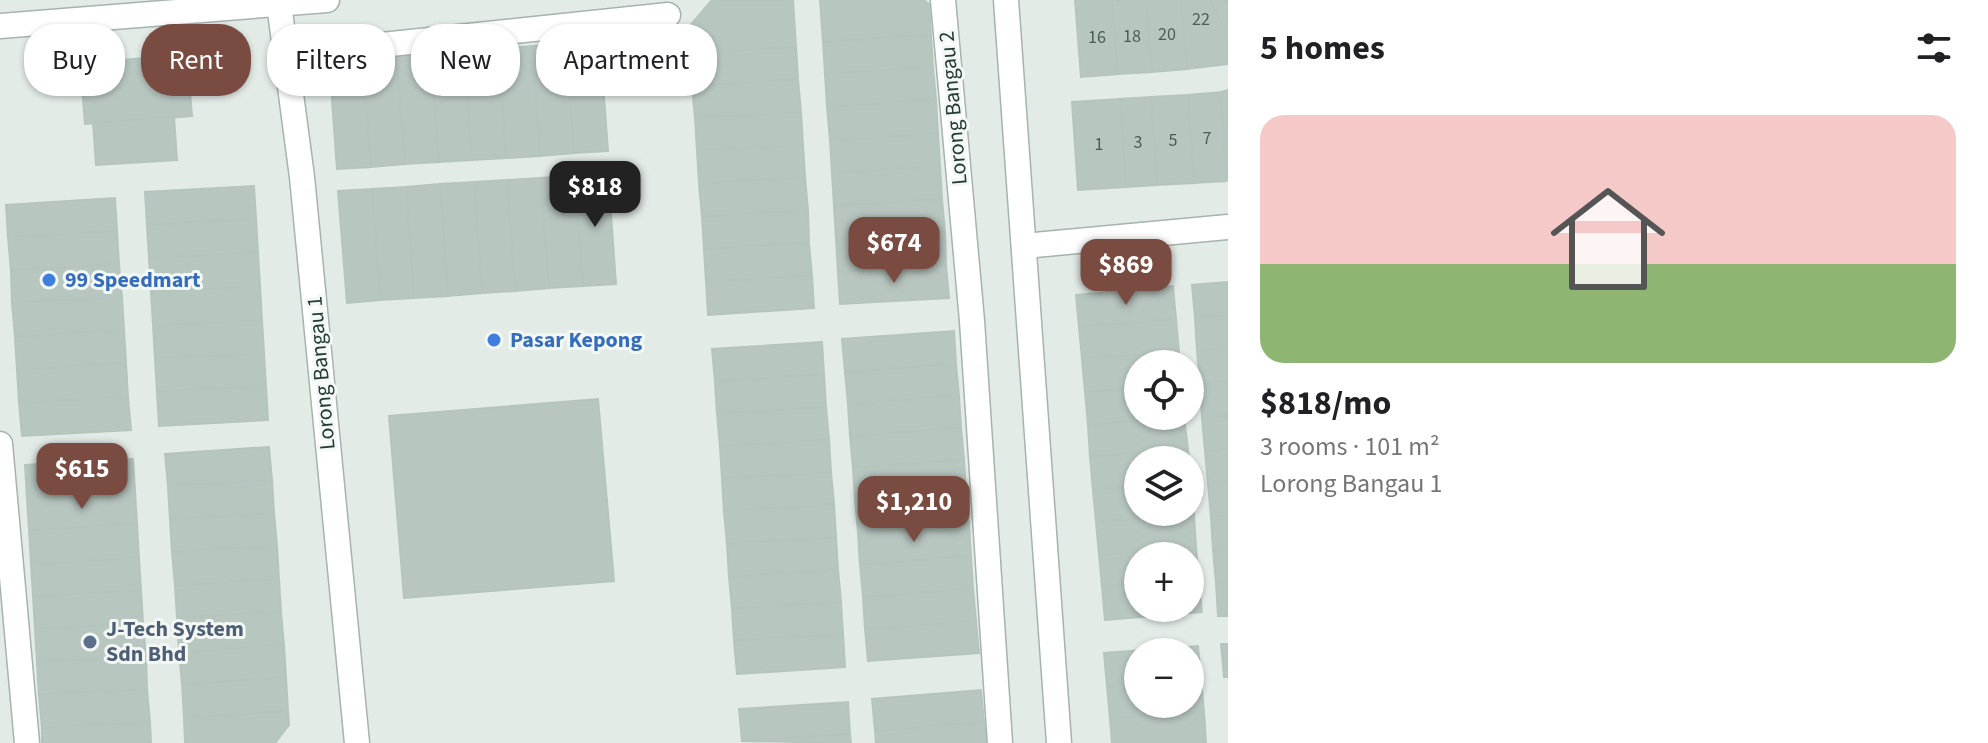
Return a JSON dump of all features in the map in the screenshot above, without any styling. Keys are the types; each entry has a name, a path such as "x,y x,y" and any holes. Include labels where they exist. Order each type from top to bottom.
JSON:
{"street":[{"path":"0,26 327,0"},
{"name":"Lorong Bangau 2","path":"943,0 972,321 1000,743"},
{"path":"1006,0 1059,743"},
{"name":"Lorong Bangau 1","path":"279,4 282,24"},
{"path":"395,44 668,15"},
{"name":"Lorong Bangau 1","path":"291,96 357,743"},
{"path":"1024,246 1228,227"},
{"path":"0,444 27,743"}],"building":[{"path":"793,0 796,47 717,51 717,24 691,24 711,1"},
{"path":"820,0 924,0 929,4 931,35 823,42"},
{"path":"1075,0 1112,0 1118,74 1081,77"},
{"path":"1112,0 1146,0 1152,72 1118,74"},
{"path":"1146,0 1181,0 1187,69 1152,72"},
{"path":"1181,0 1210,0 1228,38 1228,64 1187,69"},
{"path":"1210,0 1228,0 1228,38"},
{"path":"931,35 933,68 825,74 823,42"},
{"path":"532,46 536,46 536,96 570,96 574,153 540,156"},
{"path":"532,46 540,156 506,158 501,96 520,96 520,47"},
{"path":"796,47 798,79 717,84 717,51"},
{"path":"411,55 411,96 434,96 439,162 405,164 396,56"},
{"path":"395,56 405,164 371,167 365,96 395,96"},
{"path":"141,58 141,96 190,96 192,116 85,124 83,96 125,96 125,60"},
{"path":"933,68 936,100 827,107 825,74"},
{"path":"798,79 801,112 695,118 693,96 717,96 717,84"},
{"path":"1228,90 1228,180 1226,181 1221,92"},
{"path":"1221,92 1226,181 1194,183 1188,95"},
{"path":"1188,95 1194,183 1157,185 1151,97"},
{"path":"332,96 365,96 371,167 337,169"},
{"path":"434,96 467,96 472,160 439,162"},
{"path":"467,96 501,96 506,158 472,160"},
{"path":"570,96 604,96 608,151 574,153"},
{"path":"1151,97 1157,185 1126,187 1120,99"},
{"path":"1120,99 1126,187 1078,190 1072,102"},
{"path":"936,100 938,134 830,140 827,107"},
{"path":"801,112 803,145 697,151 695,118"},
{"path":"174,117 177,160 96,165 93,123"},
{"path":"938,134 940,166 832,173 830,140"},
{"path":"803,145 805,177 699,184 697,151"},
{"path":"940,166 942,199 834,206 832,173"},
{"path":"608,173 616,284 583,286 574,176"},
{"path":"574,176 583,286 549,288 540,178"},
{"path":"805,177 808,210 702,217 699,184"},
{"path":"540,178 549,288 515,291 507,180"},
{"path":"507,180 515,291 482,293 474,182"},
{"path":"474,182 482,293 448,296 440,184"},
{"path":"440,184 448,296 414,298 406,187"},
{"path":"254,186 256,219 147,225 145,192"},
{"path":"406,187 414,298 380,300 372,189"},
{"path":"372,189 380,300 347,303 338,191"},
{"path":"115,198 117,231 8,237 6,205"},
{"path":"942,199 945,232 836,239 834,206"},
{"path":"808,210 809,243 704,249 702,217"},
{"path":"256,219 258,253 149,258 147,225"},
{"path":"117,231 119,264 11,271 8,237"},
{"path":"945,232 946,265 838,272 836,239"},
{"path":"809,243 812,276 706,282 704,249"},
{"path":"258,253 260,286 151,292 149,258"},
{"path":"119,264 122,297 12,303 11,271"},
{"path":"946,265 949,298 840,304 838,272"},
{"path":"812,276 814,308 708,315 706,282"},
{"path":"1228,282 1228,316 1195,318 1192,285"},
{"path":"260,286 262,320 153,325 151,292"},
{"path":"1173,286 1176,319 1079,327 1076,295"},
{"path":"122,297 124,330 15,337 12,303"},
{"path":"1228,316 1228,349 1197,350 1195,318"},
{"path":"1176,319 1179,350 1124,350 1124,356 1082,359 1079,327"},
{"path":"262,320 264,353 155,359 153,325"},
{"path":"124,330 126,363 17,370 15,337"},
{"path":"954,331 956,364 845,372 842,339"},
{"path":"822,342 824,374 715,382 712,349"},
{"path":"1228,349 1228,382 1204,384 1204,351"},
{"path":"264,353 266,386 157,392 155,359"},
{"path":"1124,356 1124,389 1085,392 1082,359"},
{"path":"126,363 128,397 19,403 17,370"},
{"path":"956,364 959,396 848,404 845,372"},
{"path":"824,374 826,407 717,414 715,382"},
{"path":"1228,382 1228,416 1204,418 1204,384"},
{"path":"266,386 268,420 159,426 157,392"},
{"path":"1124,389 1124,422 1088,425 1085,392"},
{"path":"959,396 961,428 850,436 848,404"},
{"path":"128,397 131,430 22,436 19,403"},
{"path":"598,399 614,581 404,598 389,416"},
{"path":"826,407 829,439 720,447 717,414"},
{"path":"1228,416 1228,449 1205,451 1204,418"},
{"path":"1124,422 1124,430 1186,430 1188,446 1124,446 1124,454 1090,457 1088,425"},
{"path":"961,428 964,460 853,468 850,436"},
{"path":"829,439 831,472 722,479 720,447"},
{"path":"269,447 272,480 168,486 165,454"},
{"path":"1228,449 1228,482 1208,484 1205,451"},
{"path":"1124,454 1124,487 1093,490 1090,457"},
{"path":"133,459 135,491 27,498 25,465"},
{"path":"964,460 966,492 855,500 853,468"},
{"path":"831,472 834,504 724,512 722,479"},
{"path":"272,480 274,513 170,520 168,486"},
{"path":"1228,482 1228,516 1211,517 1208,484"},
{"path":"1124,487 1124,520 1096,522 1093,490"},
{"path":"135,491 137,524 29,530 27,498"},
{"path":"966,492 969,524 858,533 855,500"},
{"path":"834,504 836,537 727,544 724,512"},
{"path":"274,513 277,546 172,552 170,520"},
{"path":"1228,516 1228,549 1213,550 1211,517"},
{"path":"1124,520 1124,526 1195,526 1196,542 1124,542 1124,553 1099,555 1096,522"},
{"path":"137,524 139,558 31,564 29,530"},
{"path":"969,524 971,556 860,565 858,533"},
{"path":"836,537 838,569 729,577 727,544"},
{"path":"277,546 279,579 175,586 172,552"},
{"path":"1228,549 1228,582 1216,583 1213,550"},
{"path":"1124,553 1124,585 1102,587 1099,555"},
{"path":"971,556 973,589 863,597 860,565"},
{"path":"139,558 141,590 33,596 31,564"},
{"path":"838,569 841,602 732,609 729,577"},
{"path":"279,579 281,612 177,618 175,586"},
{"path":"1228,582 1228,616 1218,616 1216,583"},
{"path":"1124,585 1124,618 1105,620 1102,587"},
{"path":"973,589 976,621 865,629 863,597"},
{"path":"141,590 143,623 35,629 33,596"},
{"path":"841,602 843,634 734,641 732,609"},
{"path":"281,612 284,645 179,652 177,618"},
{"path":"976,621 979,653 868,661 865,629"},
{"name":"J-Tech System Sdn Bhd","path":"143,623 146,656 37,662 35,629"},
{"path":"843,634 845,667 737,674 734,641"},
{"path":"1221,644 1228,644 1228,677 1224,677"},
{"path":"284,645 286,678 182,684 179,652"},
{"path":"1124,652 1124,685 1107,686 1104,653"},
{"path":"146,656 147,689 39,695 37,662"},
{"path":"286,678 288,711 184,718 182,684"},
{"path":"1124,685 1124,718 1110,719 1107,686"},
{"path":"147,689 150,722 42,728 39,695"},
{"path":"981,690 984,722 875,731 872,699"},
{"path":"848,702 850,734 742,741 739,709"},
{"path":"288,711 289,725 275,743 185,743 184,718"},
{"path":"1204,712 1206,743 1112,743 1110,719 1204,718"},
{"path":"150,722 151,743 42,743 42,728"},
{"path":"984,722 986,743 876,743 875,731"},
{"path":"850,734 851,743 742,741"}],"place":[{"name":"99 Speedmart","path":"49,280"},
{"name":"Pasar Kepong","path":"494,340"},
{"name":"J-Tech System Sdn Bhd","path":"90,642"}]}
